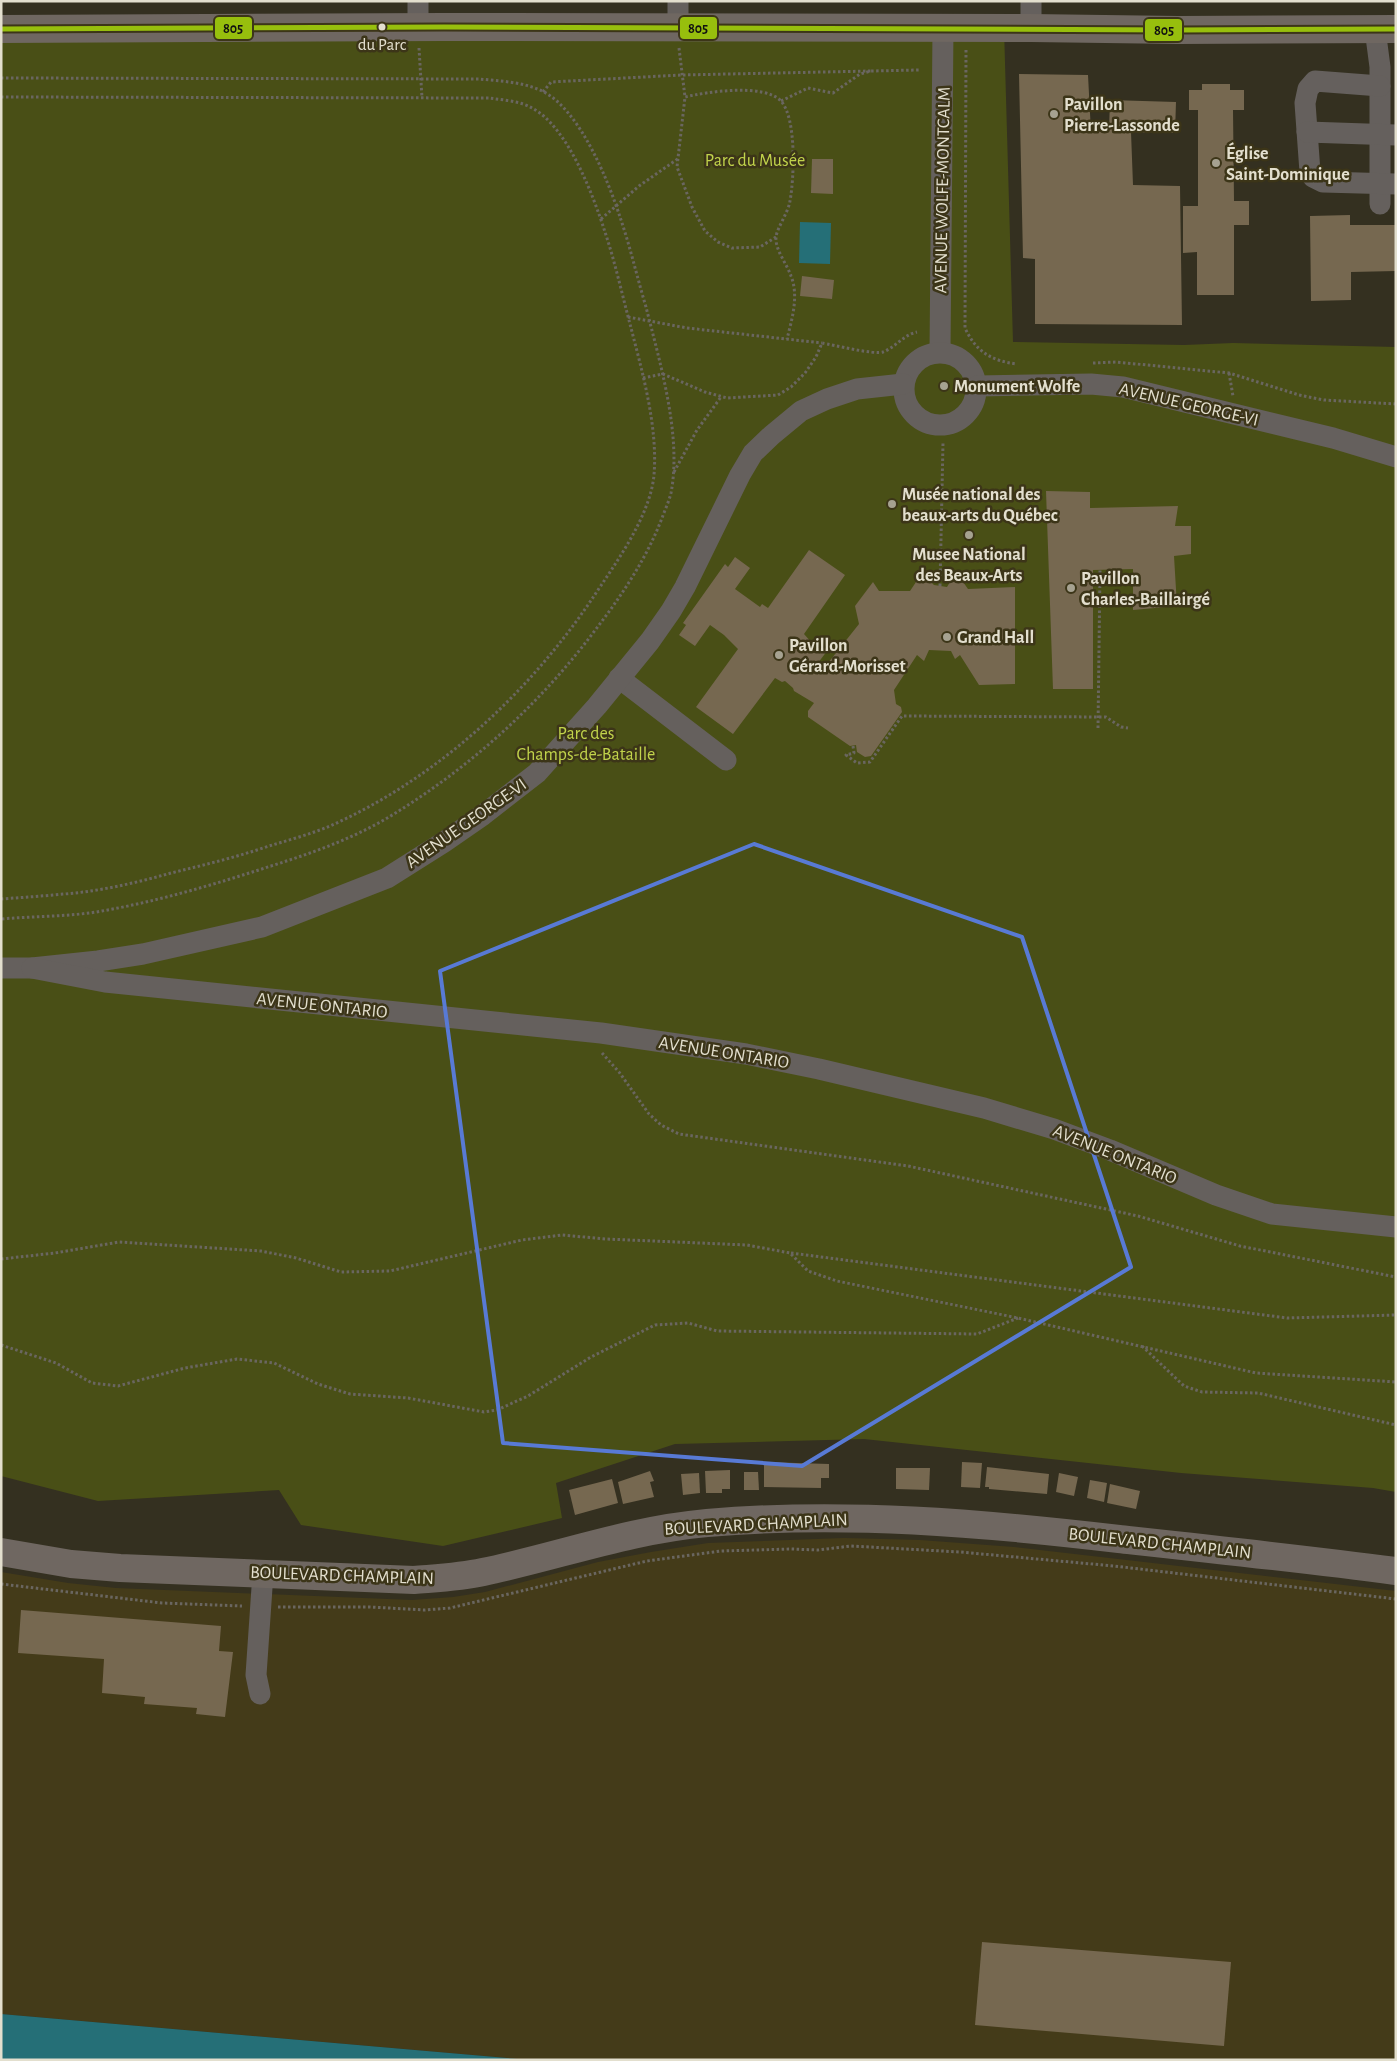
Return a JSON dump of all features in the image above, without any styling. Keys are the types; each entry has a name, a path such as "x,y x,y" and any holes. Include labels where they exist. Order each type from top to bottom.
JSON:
{"main road":[{"path":"1,30 418,14 678,14 943,29 1031,14 1178,30 1385,29"},
{"name":"BOULEVARD CHAMPLAIN","path":"1,1552 71,1564 120,1568 414,1580 449,1577 505,1567 649,1531 716,1523 843,1518 920,1520 1020,1528 1396,1571"}],"street":[{"name":"AVENUE WOLFE-MONTCALM","path":"940,352 943,29"},
{"path":"1380,204 1388,183 1388,135 1380,86 1380,67 1385,29"},
{"path":"1380,86 1315,82 1308,89 1305,103 1310,172 1313,177 1322,182 1388,183"},
{"path":"1307,132 1388,135"},
{"path":"940,352 954,354 965,361 973,372 977,386 975,401 970,411 955,422 944,425 925,422 912,412 904,399 903,384 910,368 923,356 940,352"},
{"name":"AVENUE GEORGE-VI","path":"1,968 32,968 143,954 262,927 386,878 476,820 537,774 597,706 650,641 671,611 735,484 753,454 772,434 801,411 826,399 858,389 903,384"},
{"name":"AVENUE GEORGE-VI","path":"977,386 1091,384 1123,387 1333,438 1396,457"},
{"path":"619,678 726,760"},
{"path":"143,954 146,987"},
{"name":"AVENUE ONTARIO","path":"32,968 105,982 601,1033 764,1058 984,1108 1054,1129 1216,1195 1272,1214 1396,1228"},
{"path":"260,1694 256,1676 263,1573"}],"path":[{"path":"418,14 422,98"},
{"path":"678,14 681,76 685,97 677,167 692,207 705,231 718,242 732,248 748,249 760,247 776,237 786,217 793,180 790,121 780,101 764,93 749,90 685,97"},
{"path":"966,49 965,328 972,343 992,358 1019,364"},
{"path":"543,92 551,82 681,76 919,70"},
{"path":"780,101 808,88 833,93 860,74 871,71"},
{"path":"1,78 479,80 508,82 543,92 558,101 575,123 602,171 626,233 663,374 670,417 672,475 671,495 646,554 607,615 576,655 534,703 489,746 442,782 387,818 324,849 236,878 182,893 99,912 1,919"},
{"path":"1,97 489,98 530,106 544,116 553,126 573,156 593,194 644,378 652,420 654,474 649,500 632,536 608,576 550,658 505,706 464,742 409,782 373,804 328,827 239,856 144,880 86,892 1,899"},
{"path":"601,219 639,186 679,158"},
{"path":"776,237 779,250 792,276 795,295 793,316 787,339"},
{"path":"628,317 687,328 822,343 880,353 916,332"},
{"path":"644,378 663,374 705,392 727,398 778,395 791,387 805,373 816,357 822,343"},
{"path":"1087,363 1116,362 1229,373 1299,395 1324,400 1396,404"},
{"path":"672,475 697,430 721,396"},
{"path":"940,586 943,443"},
{"path":"1098,728 1100,570"},
{"path":"853,746 854,753 846,755 857,763 870,762 902,716 1106,717 1121,727 1128,728"},
{"path":"601,1033 599,1048 649,1114 661,1125 679,1134 908,1166 1138,1216 1240,1246 1396,1277"},
{"path":"1,1259 54,1253 119,1242 261,1251 296,1258 341,1272 390,1271 522,1240 562,1235 606,1239 747,1245 790,1253 1287,1318 1396,1315"},
{"path":"790,1253 808,1271 837,1281 1018,1318 1256,1373 1396,1382"},
{"path":"1,1345 56,1363 92,1383 118,1386 186,1368 237,1359 274,1363 318,1384 350,1394 408,1398 484,1412 497,1410 528,1396 590,1357 655,1325 688,1323 718,1331 977,1334 1018,1318"},
{"path":"1142,1346 1184,1386 1202,1392 1258,1393 1396,1425"},
{"path":"1,1584 162,1603 318,1608 370,1607 425,1610 450,1608 540,1588 606,1570 665,1558 721,1551 818,1550 851,1546 960,1552 1114,1566 1396,1599"}],"highlighted area":[{"path":"754,844 1022,937 1131,1267 802,1466 503,1443 440,971"}],"shaded area":[{"path":"844,1538 920,1540 1014,1547 1396,1591 1396,2060 529,2060 1,2014 1,1572 68,1583 116,1588 412,1600 485,1592 598,1562 708,1543"}],"green space":[{"name":"Parc des Champs-de-Bataille","path":"1,26 1004,28 1013,342 1184,345 1233,343 1396,347 1396,1492 1373,1488 1181,1473 864,1439 675,1444 556,1483 562,1518 443,1546 301,1525 279,1490 98,1501 1,1476"}],"water":[{"path":"800,222 831,223 830,264 799,263"},
{"path":"1,2014 529,2060 1,2060"}],"building":[{"path":"1019,74 1088,75 1091,132 1109,131 1110,100 1176,102 1175,133 1131,132 1133,185 1180,186 1182,325 1035,324 1035,259 1023,258"},
{"name":"Église Saint-Dominique","path":"1202,84 1230,84 1230,90 1244,90 1244,110 1233,110 1234,201 1249,201 1249,225 1234,225 1234,295 1197,295 1197,252 1183,253 1183,206 1198,206 1198,110 1189,110 1189,90 1202,90"},
{"path":"812,159 833,159 833,194 811,193"},
{"path":"1350,215 1350,225 1396,225 1396,271 1351,272 1351,300 1311,301 1310,216"},
{"path":"802,276 834,280 832,299 800,296"},
{"name":"Pavillon Charles-Baillairgé","path":"1046,491 1090,492 1090,508 1178,506 1175,526 1191,526 1191,554 1174,556 1177,606 1133,610 1133,569 1093,570 1093,689 1053,689"},
{"name":"Pavillon Gérard-Morisset","path":"809,550 845,575 804,634 812,643 827,651 818,663 824,668 859,624 855,606 873,582 879,591 910,591 922,573 934,585 947,587 956,572 968,589 1015,587 1015,684 979,685 960,655 955,659 951,651 929,650 924,661 917,655 894,690 896,704 901,707 902,712 871,756 865,757 857,752 856,745 850,746 808,717 808,711 814,703 794,691 785,681 782,682 775,678 733,734 696,707 738,649 724,635 710,625 695,646 679,635 686,625 683,623 725,564 728,567 735,557 750,568 735,589 760,607 762,604 768,608"},
{"path":"764,1462 829,1464 829,1478 821,1478 821,1488 764,1487"},
{"path":"962,1462 982,1463 980,1488 961,1487"},
{"path":"987,1467 1049,1474 1047,1494 989,1489 989,1487 985,1487"},
{"path":"896,1468 930,1468 929,1490 896,1489"},
{"path":"730,1470 730,1489 722,1489 722,1493 706,1493 705,1471"},
{"path":"650,1471 654,1481 650,1482 654,1497 623,1504 618,1482"},
{"path":"744,1472 758,1472 759,1490 744,1490"},
{"path":"699,1473 700,1493 683,1495 681,1474"},
{"path":"1059,1473 1078,1477 1074,1496 1056,1492"},
{"path":"612,1479 618,1503 575,1515 569,1490"},
{"path":"1090,1480 1107,1483 1104,1502 1087,1498"},
{"path":"1110,1484 1140,1491 1136,1509 1107,1503"},
{"path":"21,1610 221,1626 219,1651 233,1652 225,1717 196,1714 197,1708 144,1704 145,1697 102,1693 104,1659 18,1653"},
{"path":"982,1942 1231,1962 1224,2046 975,2025"}],"transit line":[{"name":"805","path":"1,29 444,27 1396,29"}],"place":[{"name":"du Parc","path":"382,27"},
{"name":"Pavillon Pierre-Lassonde","path":"1054,114"},
{"name":"Église Saint-Dominique","path":"1216,163"},
{"name":"Monument Wolfe","path":"944,386"},
{"name":"Musée national des beaux-arts du Québec","path":"892,504"},
{"name":"Musee National des Beaux-Arts","path":"969,535"},
{"name":"Pavillon Charles-Baillairgé","path":"1071,588"},
{"name":"Grand Hall","path":"947,637"},
{"name":"Pavillon Gérard-Morisset","path":"779,655"}],"park label":[{"name":"Parc du Musée","path":"755,160"}]}
